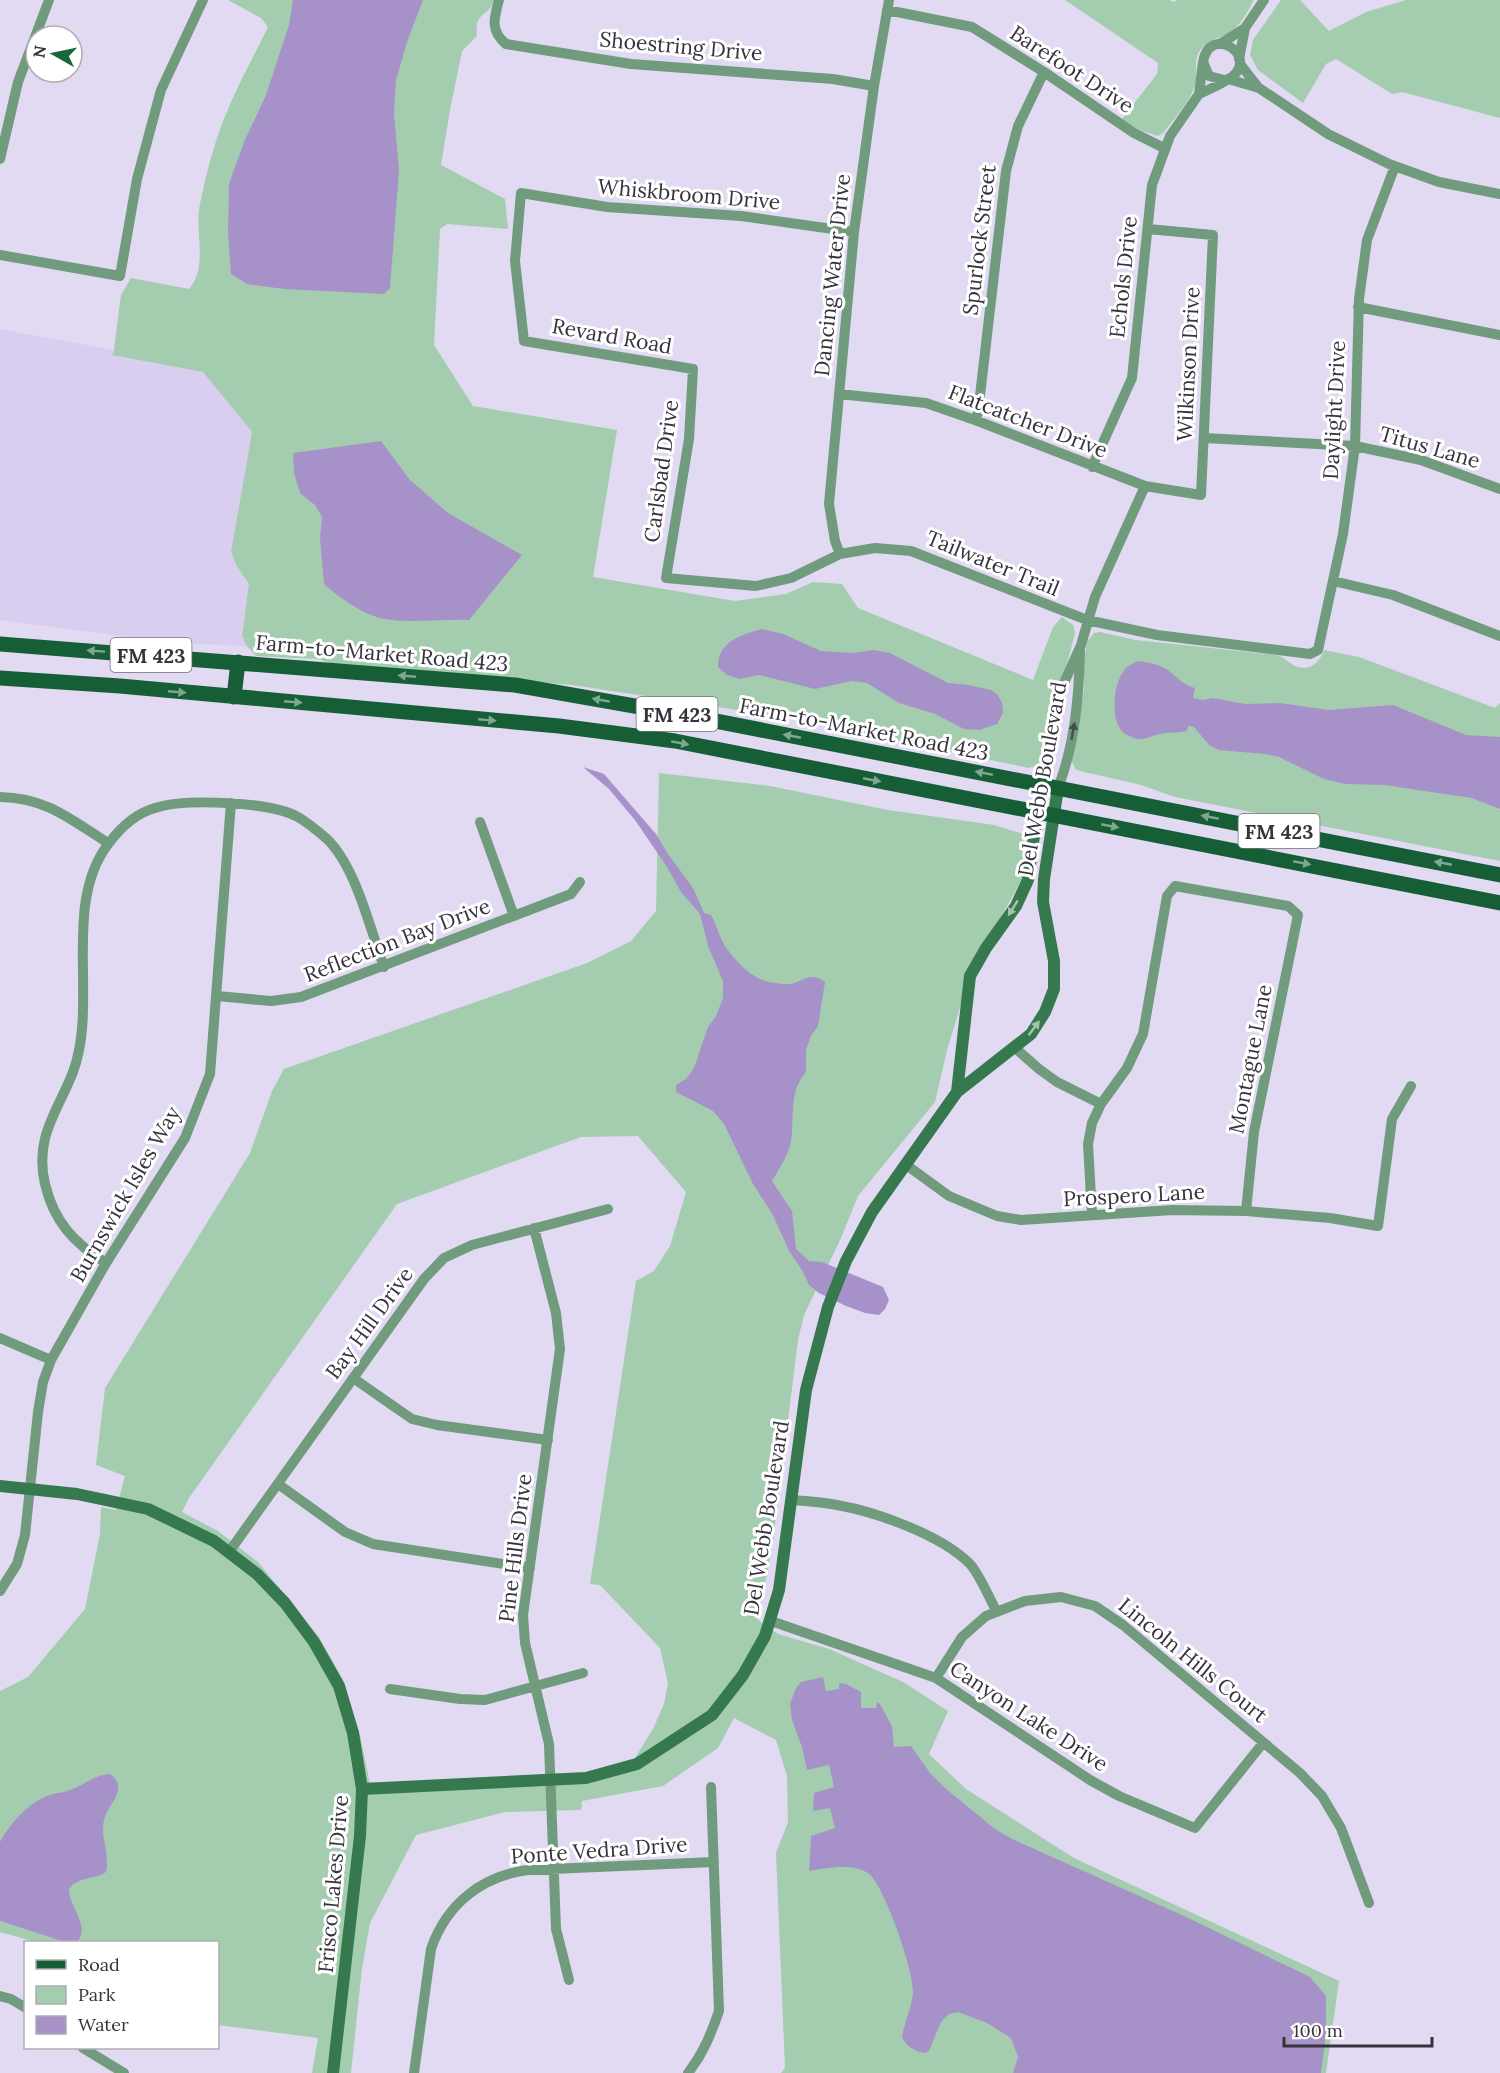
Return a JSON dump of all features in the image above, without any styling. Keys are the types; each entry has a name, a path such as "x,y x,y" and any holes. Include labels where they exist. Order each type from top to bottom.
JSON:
{"main road":[{"name":"Farm-to-Market Road 423","path":"0,644 515,685 680,714 1500,875"},
{"path":"234,697 238,662"},
{"name":"FM 423","path":"0,678 559,726 675,741 1500,903"}],"street":[{"path":"0,159 18,82 50,0"},
{"path":"0,255 120,276 137,179 161,90 203,0"},
{"name":"Shoestring Drive","path":"499,0 495,14 495,27 497,37 506,44 631,64 832,79 874,86"},
{"path":"1264,0 1245,28 1206,52 1203,62 1209,76 1259,88 1328,134 1395,166 1439,182 1500,194"},
{"name":"Barefoot Drive","path":"888,5 972,27 1134,133 1164,148"},
{"name":"Dancing Water Drive","path":"840,555 829,504 854,232 874,86 888,5"},
{"path":"1226,80 1236,73 1245,28"},
{"path":"1220,44 1235,49 1240,61 1259,88"},
{"name":"Echols Drive","path":"1092,467 1132,378 1152,185 1170,136 1199,94 1203,62"},
{"name":"Spurlock Street","path":"975,420 978,413 1006,171 1018,126 1044,72"},
{"name":"Echols Drive","path":"1199,94 1226,80"},
{"name":"Daylight Drive","path":"1310,654 1318,650 1343,534 1355,446 1358,307 1367,240 1395,166"},
{"name":"Whiskbroom Drive","path":"524,341 514,261 521,193 607,207 741,216 854,232"},
{"name":"Wilkinson Drive","path":"1148,229 1213,235 1202,495"},
{"path":"1358,307 1500,335"},
{"name":"Revard Road","path":"524,341 693,369"},
{"name":"Carlsbad Drive","path":"666,578 689,439 693,369"},
{"name":"Flatcatcher Drive","path":"839,394 926,403 1145,486 1202,495"},
{"name":"Titus Lane","path":"1204,438 1355,446 1421,460 1500,489"},
{"name":"Del Webb Boulevard","path":"957,1092 970,976 986,948 1016,906 1028,880 1041,784 1060,692 1081,645 1095,597 1145,486"},
{"name":"Tailwater Trail","path":"666,578 756,586 790,578 840,555 874,548 910,551 1087,620 1157,634 1310,654"},
{"path":"1333,581 1393,595 1500,636"},
{"name":"Del Webb Boulevard","path":"362,1789 586,1778 637,1764 711,1715 743,1675 771,1621 778,1590 806,1390 828,1307 846,1261 872,1212 957,1092 1031,1034 1046,1012 1054,989 1054,961 1043,902 1053,814 1058,788 1066,765 1080,694 1081,645"},
{"path":"0,797 20,798 47,805 108,843"},
{"path":"106,1263 76,1242 53,1211 44,1182 43,1155 47,1128 74,1071 81,1034 85,905 92,873 108,843 130,820 155,808 182,804 231,803 270,809 298,817 327,840 342,857 352,878 384,967"},
{"name":"Burnswick Isles Way","path":"0,1591 17,1564 25,1535 38,1412 43,1382 51,1360 106,1263 184,1138 199,1106 210,1074 218,996 231,803"},
{"path":"480,822 514,916"},
{"name":"Reflection Bay Drive","path":"218,996 271,1001 301,997 571,894 580,882"},
{"name":"Montague Lane","path":"1101,1104 1127,1068 1143,1034 1167,896 1175,886 1288,906 1298,915 1254,1132 1246,1211"},
{"path":"1014,1047 1039,1070 1057,1082 1101,1104 1092,1123 1088,1144 1092,1215"},
{"name":"Prospero Lane","path":"905,1164 949,1196 997,1215 1021,1220 1172,1210 1246,1211 1330,1218 1378,1226 1392,1119 1411,1086"},
{"name":"Bay Hill Drive","path":"229,1552 424,1279 444,1258 472,1245 608,1209"},
{"name":"Pine Hills Drive","path":"534,1228 556,1312 560,1349 523,1615 525,1643 549,1744 556,1929 569,1980"},
{"path":"0,1338 51,1360"},
{"path":"353,1378 412,1419 437,1425 548,1440"},
{"path":"278,1484 345,1532 373,1544 530,1568"},
{"name":"Frisco Lakes Drive","path":"0,1485 77,1494 148,1509 214,1541 257,1574 297,1617 339,1686 353,1733 362,1789 360,1836 333,2073"},
{"path":"791,1500 822,1502 861,1510 948,1545 971,1566 997,1612"},
{"name":"Lincoln Hills Court","path":"936,1678 962,1637 986,1616 1025,1601 1061,1597 1095,1606 1123,1625 1300,1773 1322,1796 1341,1828 1369,1903"},
{"name":"Canyon Lake Drive","path":"771,1621 936,1678 1090,1780 1119,1796 1195,1828 1263,1743"},
{"path":"390,1689 484,1700 583,1673"},
{"path":"688,2073 711,2035 718,2011 711,1788"},
{"name":"Ponte Vedra Drive","path":"414,2073 427,1962 435,1937 445,1919 467,1895 490,1880 515,1872 554,1868 714,1862"},
{"path":"0,1996 24,2007"},
{"path":"85,2049 124,2073"}],"shaded area":[{"path":"0,329 114,350 112,355 203,372 252,432 231,552 236,565 249,584 242,636 247,646 173,643 0,620"}],"green space":[{"path":"228,0 494,0 492,6 478,22 477,36 462,51 441,165 505,199 508,229 447,224 440,229 434,345 473,406 617,430 593,577 735,601 786,594 813,582 842,584 858,608 1033,680 1053,627 1062,617 1073,625 1075,633 1043,758 1039,765 1029,768 778,716 572,685 333,664 318,659 256,656 242,636 249,584 236,565 231,552 252,432 203,372 112,355 121,295 131,278 189,289 195,280 200,259 199,214 213,150 234,96 268,27 261,18"},
{"path":"1065,0 1170,0 1173,2 1178,0 1254,0 1233,30 1207,43 1198,53 1193,91 1186,104 1164,132 1158,136 1139,130 1122,119 1157,74 1158,63"},
{"path":"1281,0 1300,0 1329,31 1366,12 1406,0 1500,0 1500,118 1402,92 1392,94 1336,59 1326,64 1303,103 1258,70 1250,55 1253,40"},
{"path":"1100,632 1136,640 1277,655 1303,668 1314,664 1324,650 1359,657 1495,708 1500,703 1500,861 1175,797 1141,785 1076,770 1071,760 1084,689 1087,642 1094,633"},
{"path":"659,773 770,786 888,810 994,825 1023,834 1025,874 985,945 962,1001 947,1050 935,1102 858,1196 841,1238 804,1315 798,1340 773,1542 758,1620 778,1634 829,1649 903,1682 948,1711 929,1754 966,1789 1074,1858 1339,1981 1326,2073 781,2073 785,2068 776,1853 788,1822 787,1776 776,1740 734,1718 718,1748 663,1786 582,1801 581,1810 505,1812 416,1835 370,1923 362,1968 351,2073 312,2073 318,2038 219,2025 219,1941 32,1941 0,1932 0,1691 28,1677 85,1609 100,1534 101,1507 116,1510 125,1476 96,1465 105,1388 250,1153 272,1091 284,1069 587,963 631,941 656,911","holes":["638,1136 686,1192 670,1246 654,1271 636,1281 590,1584 600,1585 660,1648 668,1683 664,1704 653,1729 635,1758 580,1774 370,1784 360,1735 343,1680 319,1637 258,1562 218,1531 182,1512 189,1498 397,1204 581,1137"]}],"water":[{"path":"293,0 423,0 396,80 394,114 399,170 390,288 384,294 284,289 247,284 231,274 228,234 229,184 244,142 266,95 289,25"},
{"path":"381,441 410,480 448,513 522,555 469,620 413,621 380,618 350,604 324,584 320,538 322,517 315,505 300,493 294,473 293,453"},
{"path":"762,629 783,634 821,651 852,653 874,650 890,653 948,683 991,690 998,695 1003,713 997,724 979,730 964,729 935,714 899,703 867,683 852,681 815,689 759,675 740,679 727,675 718,667 719,658 726,645 739,637"},
{"path":"1138,661 1170,671 1186,685 1195,688 1193,698 1203,700 1213,698 1245,704 1280,703 1329,710 1393,705 1466,735 1500,737 1500,809 1472,798 1384,785 1345,784 1324,779 1279,757 1219,750 1209,745 1194,727 1188,726 1187,731 1159,734 1144,739 1133,738 1119,727 1115,701 1118,682 1122,674 1127,667"},
{"path":"583,767 604,774 656,834 693,888 704,913 711,915 725,945 742,967 768,982 791,984 813,977 825,982 818,1026 806,1050 806,1072 794,1096 791,1142 786,1157 772,1181 792,1211 796,1249 809,1261 822,1262 883,1287 889,1300 879,1315 846,1306 819,1293 809,1285 789,1251 773,1215 753,1184 724,1124 713,1111 676,1092 676,1085 686,1079 694,1068 708,1027 716,1016 723,998 723,981 708,946 700,914 681,892 635,820 609,789"},
{"path":"823,1677 826,1691 839,1689 839,1683 861,1692 861,1708 876,1708 877,1702 880,1704 892,1726 894,1747 911,1746 930,1773 945,1788 995,1829 1012,1839 1184,1916 1310,1977 1326,1996 1326,2033 1321,2073 1013,2073 1018,2057 1011,2038 987,2023 958,2012 949,2014 941,2022 929,2051 925,2053 910,2048 902,2036 913,1992 909,1967 890,1910 875,1880 868,1873 855,1868 839,1867 809,1871 811,1836 835,1828 830,1808 813,1811 814,1793 834,1787 829,1765 807,1770 802,1747 792,1720 790,1704 801,1682"},
{"path":"110,1774 116,1780 118,1791 106,1814 103,1826 107,1859 106,1872 77,1882 69,1889 82,1929 78,1941 62,1941 0,1921 0,1842 8,1829 26,1809 40,1799 70,1790 99,1776"}]}
